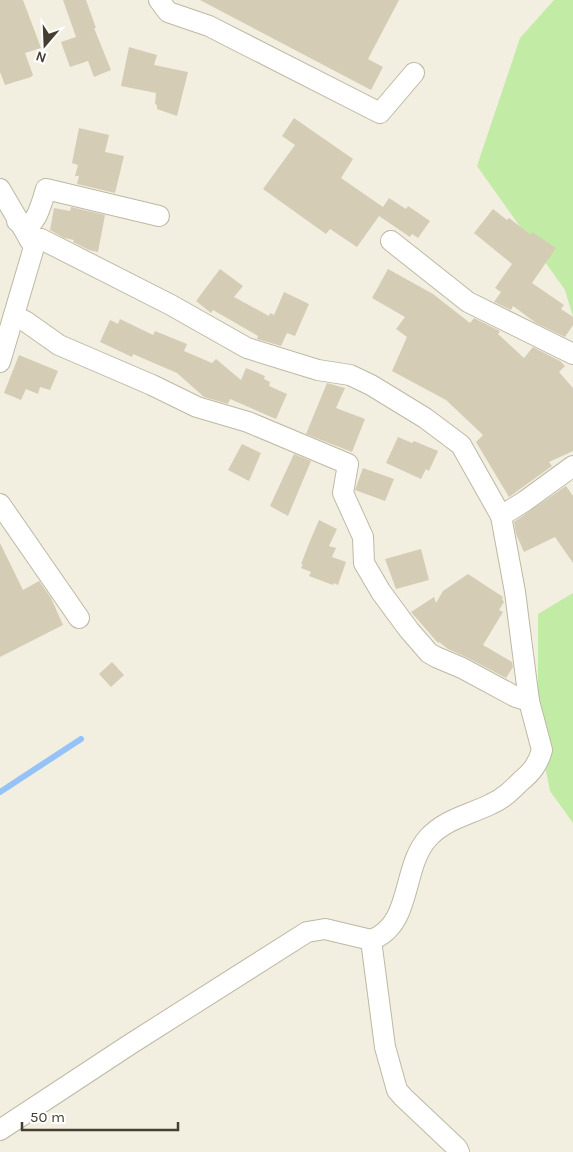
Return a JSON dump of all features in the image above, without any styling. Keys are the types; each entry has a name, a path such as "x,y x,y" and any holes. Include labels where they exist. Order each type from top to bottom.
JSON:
{"street":[{"path":"159,0 168,12 209,26 380,113 414,73"},
{"path":"0,189 17,221 34,247 0,362"},
{"path":"17,221 24,226 34,222 46,189 159,216"},
{"path":"0,1130 307,932 325,929 371,940 387,931 396,920 416,859 427,839 445,823 496,802 531,773 537,765 542,750 529,701 515,592 501,516 461,445 425,418 371,385 350,375 318,370 247,348 171,306 41,239 28,239"},
{"path":"391,241 468,302 573,354"},
{"path":"14,316 25,321 59,345 152,385 197,407 248,422 348,464 343,493 362,537 364,563 381,592 409,630 429,653 436,658 462,668 516,697 529,701"},
{"path":"501,516 573,466"},
{"path":"0,504 79,618"},
{"path":"371,940 381,1026 397,1090 459,1152"}],"green space":[{"path":"554,0 573,0 573,317 565,290 477,166 520,38"},
{"path":"573,593 573,823 550,791 538,732 538,614"}],"building":[{"path":"0,0 23,0 41,48 25,53 33,75 5,85 0,72"},
{"path":"63,0 86,0 96,28 94,28 111,70 94,77 88,61 70,67 61,42 76,37"},
{"path":"200,0 399,0 368,59 383,67 371,90"},
{"path":"129,47 157,55 154,65 188,72 177,116 157,109 155,104 156,93 121,86"},
{"path":"294,118 353,159 341,178 383,207 389,198 406,209 408,206 430,221 418,238 412,234 410,237 379,216 357,247 330,229 326,234 263,189 295,145 282,136"},
{"path":"79,128 109,135 105,152 124,156 115,193 77,184 79,176 75,176 78,165 72,163"},
{"path":"71,207 105,215 98,252 89,250 73,242 74,240 64,238 50,230 54,208 70,211"},
{"path":"493,209 507,220 509,218 531,235 532,232 556,248 532,283 564,305 561,309 573,317 573,325 565,337 536,323 513,306 511,310 494,302 501,292 495,288 512,264 474,233"},
{"path":"220,269 243,286 234,297 269,316 270,313 274,315 284,292 309,304 295,336 287,333 281,346 257,339 258,336 213,310 211,313 196,301"},
{"path":"388,269 433,294 470,323 474,318 500,331 498,334 524,358 533,347 560,361 565,366 559,372 573,388 573,451 549,462 552,466 509,497 476,442 483,435 446,400 392,371 407,337 396,329 405,317 372,298"},
{"path":"120,319 153,335 155,331 187,344 184,351 212,363 216,359 241,380 246,368 265,376 264,379 270,382 269,386 287,394 276,419 230,399 228,404 204,397 177,373 133,354 132,357 100,342 110,320 118,324"},
{"path":"19,355 58,371 50,390 40,387 38,394 26,389 21,400 4,393"},
{"path":"327,383 345,388 336,408 365,419 352,452 306,434"},
{"path":"398,437 412,443 414,441 438,451 429,471 426,469 421,479 386,463"},
{"path":"242,444 261,453 249,481 228,470"},
{"path":"294,454 311,461 288,516 270,506"},
{"path":"363,468 394,479 385,501 355,490"},
{"path":"566,486 573,496 573,563 555,537 524,552 516,534 514,522"},
{"path":"319,520 337,529 329,546 336,548 332,557 346,562 338,585 309,576 311,572 301,568"},
{"path":"0,543 23,590 39,581 51,598 63,625 0,657"},
{"path":"421,549 429,580 396,589 385,559"},
{"path":"468,574 503,597 504,602 499,610 503,612 483,645 512,662 513,667 506,678 438,643 411,612 434,597 436,603 443,591"},
{"path":"112,662 124,675 111,687 99,674"}],"waterway":[{"path":"0,792 81,739"}]}
